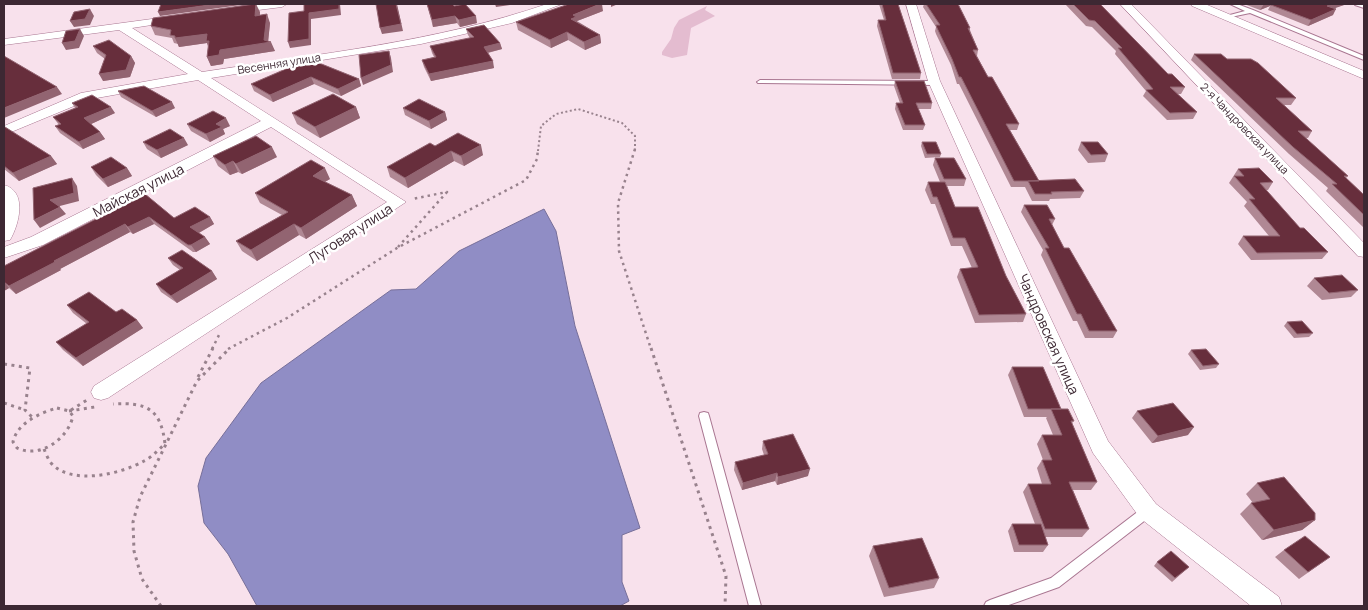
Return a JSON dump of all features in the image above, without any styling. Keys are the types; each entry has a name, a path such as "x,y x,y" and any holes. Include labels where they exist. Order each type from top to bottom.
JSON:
{"street":[{"path":"225,12 282,4"},
{"name":"Весенняя улица","path":"4,131 86,96 106,91 421,41 508,21 557,4"},
{"name":"Чандровская улица","path":"911,4 934,83 1100,447 1148,511 1263,604"},
{"name":"2-я Чандровская улица","path":"1125,4 1364,252"},
{"path":"1196,4 1364,75"},
{"path":"4,42 187,17"},
{"name":"Луговая улица","path":"104,399 398,202 196,76 121,26"},
{"name":"Майская улица","path":"4,254 37,241 270,122"},
{"path":"4,190 12,201 12,213 4,236"}],"lane":[{"path":"1233,4 1364,58"},
{"path":"1357,4 1364,6"},
{"path":"1228,17 1251,11"},
{"path":"760,82 934,83"},
{"path":"704,416 756,606"},
{"path":"990,606 1055,583 1148,511"}],"path":[{"path":"197,380 228,348 287,318 397,248 526,180 537,159 541,126 556,114 578,109 622,123 635,136 635,152 618,203 619,251 726,576 725,606"},
{"path":"397,248 447,192 398,202"},
{"path":"161,606 142,579 134,551 133,522 140,497 222,330"},
{"path":"4,364 30,368 25,410"},
{"path":"70,411 104,399 148,408 160,418 165,444"},
{"path":"4,402 25,410 32,417"},
{"path":"70,411 73,416 70,430 54,443 44,448 24,451 17,449 14,444 17,431 32,417 57,408 70,411 97,407"},
{"path":"44,448 51,464 64,472 88,476 120,470 144,461 165,444"}],"shaded area":[{"path":"707,6 705,10 715,16 691,28 687,55 672,58 662,55 679,20"},
{"path":"544,209 556,231 575,326 640,528 622,535 622,582 629,601 620,606 257,606 228,554 204,523 198,486 206,458 261,383 391,290 416,289 459,251"}],"building":[{"path":"161,4 217,4 158,12"},
{"path":"256,4 255,16 267,14 264,40 271,42 220,50 219,55 207,57 209,41 206,41 207,34 175,38 175,36 170,35 171,30 151,26 153,18"},
{"path":"304,4 339,4 339,9 309,13 309,39 288,42 289,13 304,11"},
{"path":"376,4 396,4 401,24 380,28"},
{"path":"427,4 453,4 454,6 465,4 476,16 459,20 455,16 432,20"},
{"path":"569,4 600,4 573,15 576,17 571,19 600,35 584,42 567,32 550,40 516,22"},
{"path":"882,4 898,4 921,73 893,73 878,20 886,20"},
{"path":"926,4 958,4 978,50 973,50 988,77 992,77 1019,124 1006,124 1039,181 1014,181 961,77 959,77 936,25 940,25"},
{"path":"1073,4 1100,4 1168,74 1172,74 1185,87 1170,87 1197,112 1170,113 1146,90 1153,89 1118,48 1122,48 1095,21 1089,20"},
{"path":"1335,4 1327,6 1336,9 1311,20 1271,5"},
{"path":"90,9 85,19 70,21 74,12"},
{"path":"484,25 500,43 484,47 493,61 429,74 422,60 436,57 430,46 474,37 466,29"},
{"path":"80,29 75,41 62,43 66,31"},
{"path":"109,40 131,56 126,70 99,74 106,55 93,46"},
{"path":"389,51 391,65 361,78 359,55"},
{"path":"1194,54 1221,54 1227,59 1251,59 1258,63 1296,98 1276,98 1312,131 1298,131 1348,176 1344,176 1364,195 1364,215 1332,184 1337,184 1293,147"},
{"path":"4,56 57,87 4,108"},
{"path":"309,59 359,79 338,89 311,77 270,95 251,84"},
{"path":"895,81 924,81 932,103 916,103 925,125 905,125 896,103 903,103"},
{"path":"144,86 172,102 152,111 118,91"},
{"path":"333,94 356,107 315,127 292,113"},
{"path":"92,95 111,107 84,118 100,132 79,142 55,126 61,124 53,117 78,107 72,103"},
{"path":"419,99 445,112 429,121 403,108"},
{"path":"213,111 226,118 216,124 222,127 206,134 187,124"},
{"path":"4,127 51,156 13,173 4,166"},
{"path":"170,129 184,138 157,150 143,142"},
{"path":"458,133 481,145 461,156 451,151 405,178 387,167 430,143 435,146"},
{"path":"256,136 272,147 236,164 233,161 225,165 213,156"},
{"path":"922,142 936,142 941,154 927,154"},
{"path":"1081,142 1098,142 1108,154 1091,155"},
{"path":"111,157 127,168 103,179 91,167"},
{"path":"935,158 954,158 966,179 944,179"},
{"path":"311,160 325,168 313,176 352,195 301,228 294,224 251,250 236,241 288,212 255,193"},
{"path":"1259,168 1273,182 1260,183 1300,228 1304,228 1328,252 1257,253 1243,236 1280,236 1249,199 1255,199 1234,176 1244,176 1238,169"},
{"path":"72,178 74,193 50,200 60,207 34,220 33,188"},
{"path":"1075,179 1084,191 1035,194 1028,181"},
{"path":"928,182 945,182 955,207 978,207 1006,276 1026,314 979,315 960,269 978,267 965,238 953,238 937,197 933,197"},
{"path":"145,194 174,218 195,207 210,217 190,227 205,237 188,245 149,217 128,227 125,224 9,286 4,282 4,266"},
{"path":"1024,205 1047,205 1055,219 1049,219 1064,248 1069,248 1117,331 1089,331 1081,314 1077,314 1045,248 1049,248"},
{"path":"182,250 212,271 171,296 156,284 183,268 168,258"},
{"path":"1342,275 1358,290 1329,293 1314,278"},
{"path":"89,292 116,312 122,309 137,320 76,358 56,342 89,322 67,305"},
{"path":"1302,321 1313,333 1297,334 1287,322"},
{"path":"1206,349 1219,364 1203,366 1191,350"},
{"path":"1012,367 1043,367 1061,409 1028,409"},
{"path":"1173,403 1194,427 1158,436 1137,411"},
{"path":"1051,409 1068,409 1074,421 1071,421 1097,482 1069,482 1089,529 1045,529 1028,484 1051,484 1042,460 1052,460 1042,435 1062,435"},
{"path":"793,434 810,469 778,477 777,473 743,483 735,462 768,454 763,441"},
{"path":"1284,477 1315,513 1315,520 1274,530 1251,503 1270,499 1257,483"},
{"path":"1012,524 1041,524 1048,545 1019,545"},
{"path":"1305,536 1330,557 1308,572 1284,550"},
{"path":"922,538 939,578 889,588 873,546"},
{"path":"1171,551 1189,567 1175,578 1157,562"}]}
